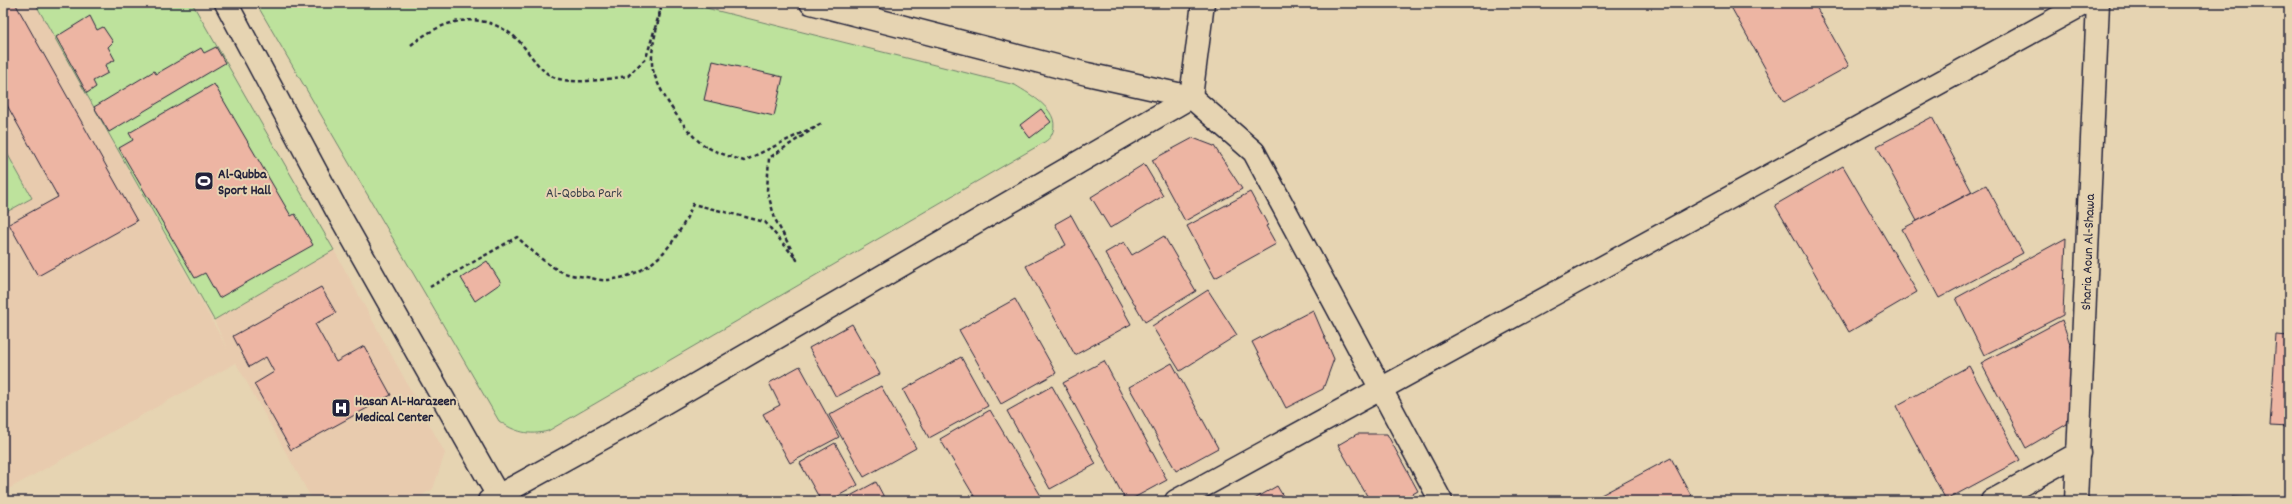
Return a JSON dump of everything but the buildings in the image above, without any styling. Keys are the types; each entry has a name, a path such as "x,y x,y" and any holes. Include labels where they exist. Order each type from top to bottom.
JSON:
{"street":[{"path":"226,3 336,209 496,499 1191,97"},
{"path":"811,3 1088,74 1191,97 1254,152 1441,501"},
{"path":"1191,97 1203,3"},
{"path":"1176,501 2085,3"},
{"name":"Sharia Aoun Al-Shawa","path":"2076,501 2098,3"},
{"path":"1992,501 2079,453"}],"path":[{"path":"411,45 443,24 469,19 491,25 510,34 548,74 561,79 567,81 628,76 646,58 661,8 652,62 654,79 666,100 700,143 717,152 744,160 822,123 769,158 767,190 775,219 797,260 766,222 693,204 685,225 672,244 655,262 633,273 607,280 560,272 538,256 517,237 430,287"}],"shaded area":[{"path":"3,3 35,3 227,348 214,320 334,250 445,453 433,489 412,501 313,501 236,363 3,492"}],"green space":[{"path":"35,3 192,3 334,250 214,320"},
{"name":"Al-Qobba Park","path":"256,3 686,3 1015,85 1044,105 1050,112 1054,127 1051,136 1047,140 548,431 528,433 511,428 499,421"},
{"path":"3,146 32,198 3,214"}],"place":[{"name":"Al-Qubba Sport Hall","path":"204,181"},
{"name":"Hasan Al-Harazeen Medical Center","path":"341,408"}]}
